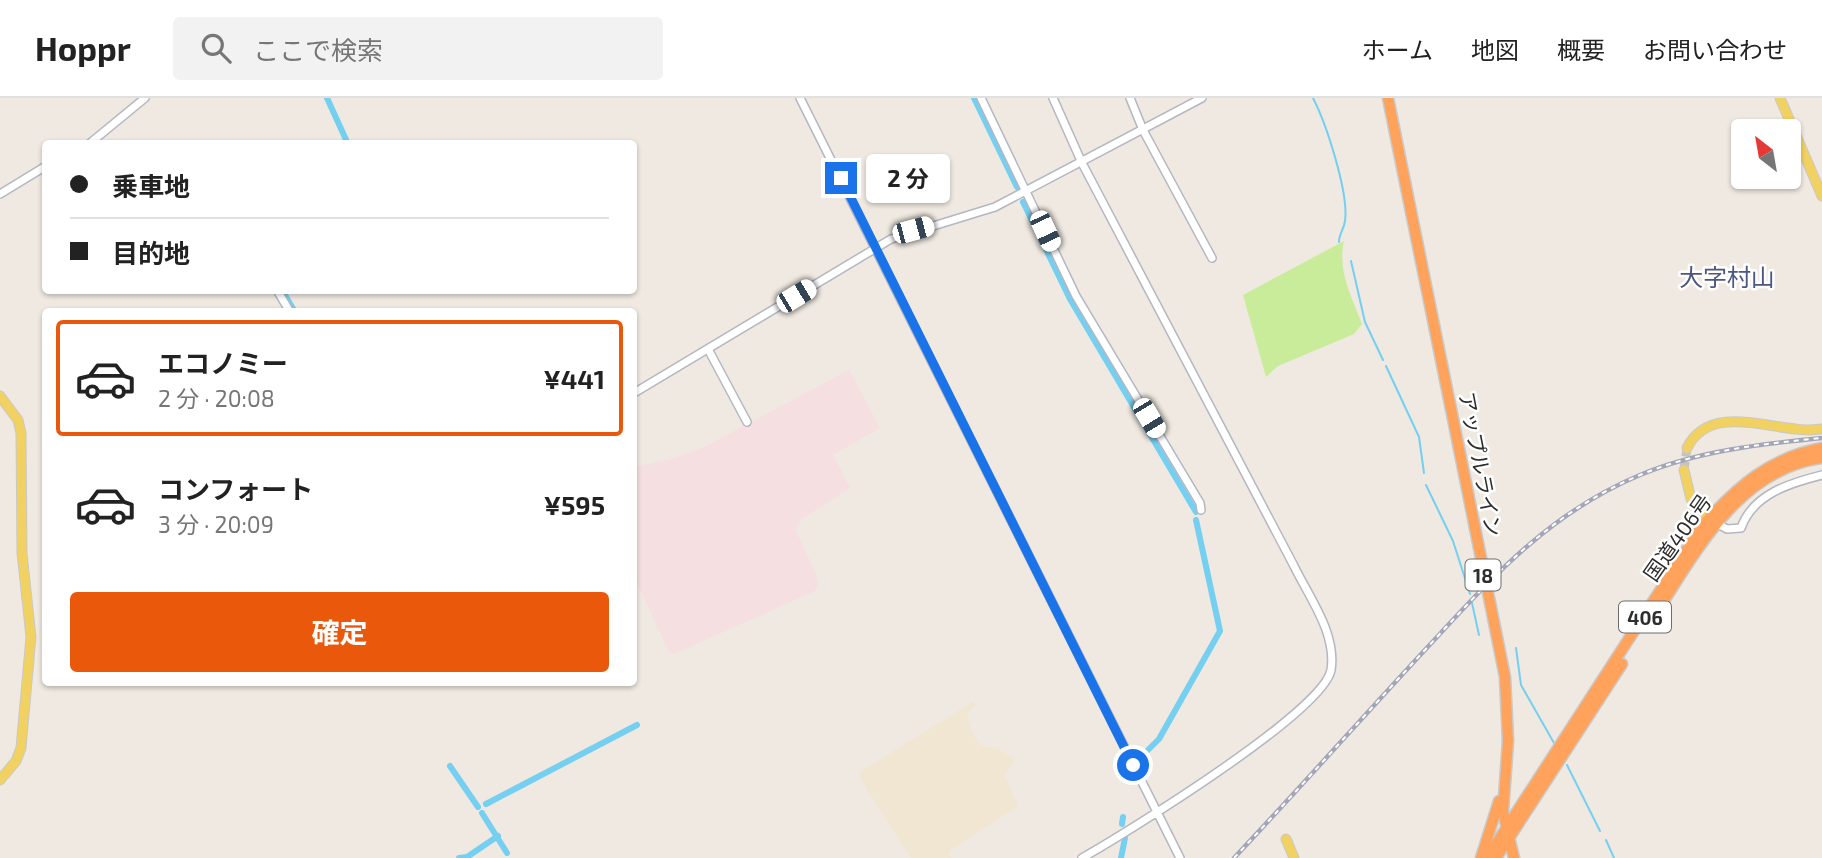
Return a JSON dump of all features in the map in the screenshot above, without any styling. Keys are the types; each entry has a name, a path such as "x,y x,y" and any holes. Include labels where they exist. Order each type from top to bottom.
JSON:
{"highway":[{"name":"アップルライン","path":"1388,98 1505,677 1508,741 1504,790 1506,834"},
{"name":"国道406号","path":"1506,834 1528,793 1713,521 1745,481 1759,471 1791,456 1822,448"},
{"name":"国道406号","path":"1506,834 1713,521 1754,485 1798,464 1822,458"},
{"path":"1481,858 1504,790 1515,797 1528,793"},
{"path":"1487,858 1506,834"},
{"path":"1496,858 1506,834"},
{"name":"18","path":"1506,834 1514,858"}],"main road":[{"path":"1780,98 1822,195"},
{"path":"0,396 18,420 20,433 22,553 31,661 21,748 16,761 0,780"},
{"path":"1687,448 1694,435 1713,425 1736,421 1794,430 1822,429"},
{"path":"1684,470 1691,499 1713,521"},
{"path":"1286,839 1294,858"}],"street":[{"path":"94,140 145,98"},
{"path":"800,98 1180,858"},
{"path":"981,98 1076,296 1200,503 1201,510"},
{"path":"1053,98 1082,163 1325,629 1332,652 1328,678 1303,708 1157,811 1082,858"},
{"path":"1130,98 1143,130 1212,258"},
{"path":"637,391 875,248 913,230 995,207 1202,98"},
{"path":"0,194 42,168"},
{"path":"708,349 747,422"},
{"path":"1713,521 1727,529 1741,528 1751,509 1761,500 1801,477 1822,475"}],"shaded area":[{"path":"849,370 880,428 833,455 850,488 799,521 796,531 816,574 818,585 815,591 674,654 669,652 637,583 637,466 675,458 704,447"},
{"path":"973,702 976,705 967,713 971,731 980,745 998,749 1015,760 1004,775 1018,806 948,852 951,858 911,858 863,783 860,772"}],"green space":[{"path":"1344,241 1344,273 1362,324 1354,334 1278,366 1266,377 1243,295"}],"waterway":[{"path":"327,98 346,140"},
{"path":"974,98 1017,187"},
{"path":"1313,98 1330,141 1344,193 1345,221 1339,242"},
{"path":"1023,202 1070,299 1196,512"},
{"path":"1351,261 1365,322 1383,360"},
{"path":"284,294 293,308"},
{"path":"1386,366 1419,437 1424,473"},
{"path":"1426,485 1453,541 1470,594"},
{"path":"1141,757 1159,739 1220,631 1196,520"},
{"path":"1472,603 1479,635"},
{"path":"1516,648 1521,685 1554,743"},
{"path":"486,804 637,725"},
{"path":"1567,765 1600,831"},
{"path":"450,766 478,807"},
{"path":"482,813 507,853"},
{"path":"1122,824 1123,817"},
{"path":"459,858 467,857 498,836"},
{"path":"1121,858 1125,838"},
{"path":"1606,840 1614,858"}],"tunnel":[{"path":"1684,470 1687,448"}],"railway":[{"path":"1234,858 1473,599 1548,529 1607,491 1662,467 1707,454 1822,438"}],"district":[{"name":"大字村山","path":"1727,276"}],"route":[{"path":"841,178 1133,765"}]}
